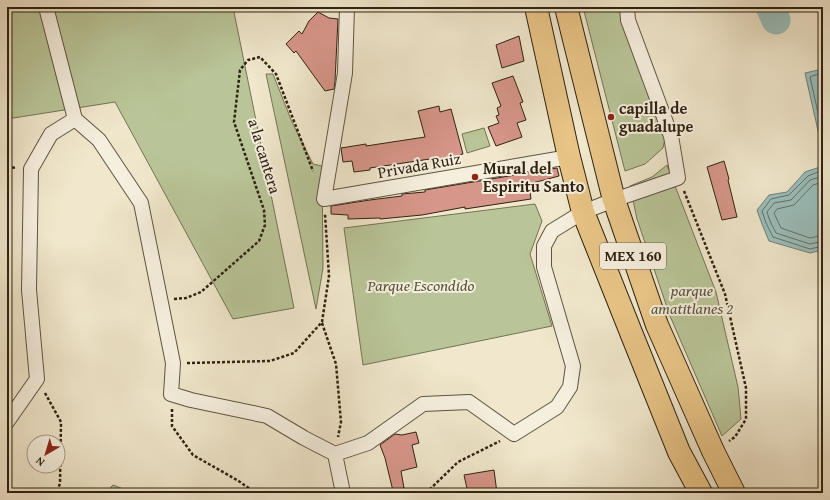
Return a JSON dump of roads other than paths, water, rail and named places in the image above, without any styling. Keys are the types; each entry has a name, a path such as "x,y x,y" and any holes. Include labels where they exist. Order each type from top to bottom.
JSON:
{"main road":[{"name":"MEX 160","path":"536,7 569,157 583,212 634,343 679,452 701,493"},
{"name":"MEX 160","path":"566,7 614,200 657,325 712,452 734,493"}],"street":[{"path":"46,7 75,119 99,140 141,203 173,363 171,394 191,400 267,416 335,454 368,442 423,404 469,402 514,434 557,407 570,387 573,366 544,267 544,246 552,231 583,212 678,178 671,136 628,20 627,7"},
{"name":"Privada Ruiz","path":"346,7 345,73 324,199 569,157"},
{"path":"7,422 37,379 29,290 31,169 51,134 75,119"},
{"path":"335,454 343,493"}],"water":[{"path":"823,69 823,144 821,144 805,73"},
{"path":"823,166 823,250 810,253 769,241 757,210 769,195 787,192 805,172"}],"waterway":[{"path":"770,7 776,20"}],"place":[{"name":"capilla de guadalupe","path":"611,117"},
{"name":"Mural del Espiritu Santo","path":"475,177"}],"park label":[{"name":"Parque Escondido","path":"421,285"},
{"name":"parque amatitlanes 2","path":"692,299"}]}
